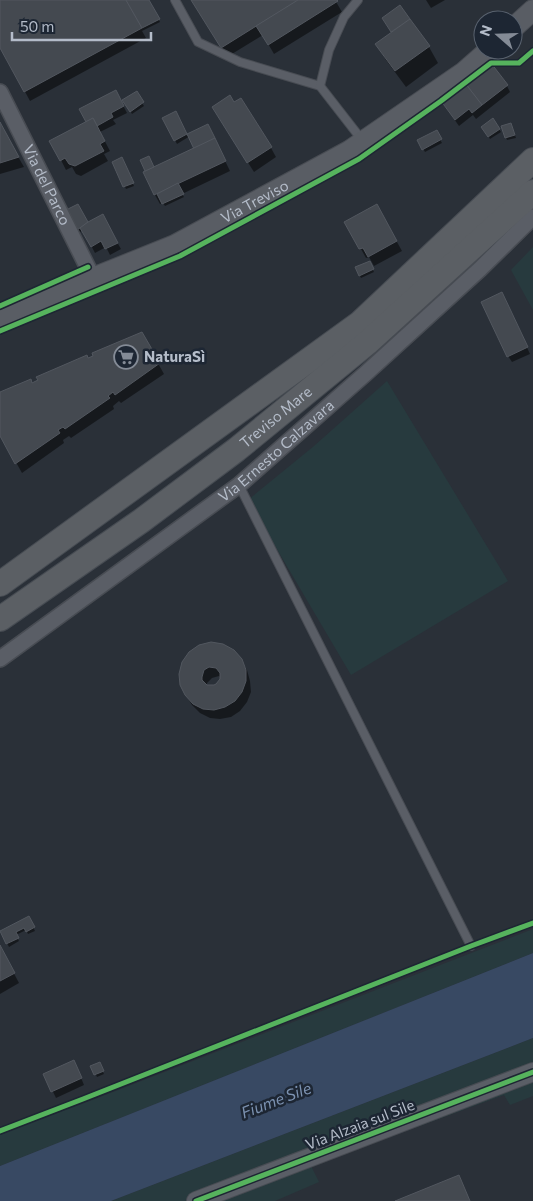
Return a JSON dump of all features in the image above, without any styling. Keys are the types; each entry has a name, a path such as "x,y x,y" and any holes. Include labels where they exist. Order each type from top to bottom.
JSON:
{"highway":[{"name":"Treviso Mare","path":"0,584 360,323 533,160"},
{"name":"Treviso Mare","path":"0,619 141,521 236,450 367,343 533,192"}],"main road":[{"path":"523,19 533,10"},
{"name":"Via Treviso","path":"0,317 175,245 349,151 464,72 478,60"}],"street":[{"name":"Via del Parco","path":"0,92 93,278"},
{"name":"Via Ernesto Calzavara","path":"0,659 239,485 365,374 533,218"},
{"name":"Via Alzaia sul Sile","path":"196,1201 533,1072"}],"lane":[{"path":"174,0 198,42 240,62 320,86 363,141"},
{"path":"320,86 329,50 344,17 358,0"},
{"path":"239,485 471,946"}],"green space":[{"path":"533,247 533,310 511,270"},
{"path":"387,381 508,581 351,675 248,500 314,446"},
{"path":"533,929 533,953 0,1166 0,1134"},
{"path":"533,1038 533,1096 510,1105 504,1095 311,1166 319,1182 275,1201 111,1201"}],"water":[{"name":"Fiume Sile","path":"533,953 533,1038 111,1201 0,1201 0,1166"}],"building":[{"path":"0,0 126,0 142,28 24,92 0,48"},
{"path":"126,0 149,0 160,19 142,28"},
{"path":"191,0 298,0 221,48"},
{"path":"298,0 338,1 268,45 256,26"},
{"path":"400,5 410,19 391,32 382,18"},
{"path":"410,19 430,46 395,71 375,44"},
{"path":"491,63 508,85 482,105 465,83"},
{"path":"465,83 482,105 472,113 469,109 455,120 441,101"},
{"path":"116,90 124,106 111,113 113,117 97,126 93,118 86,122 79,109"},
{"path":"137,91 144,102 130,112 122,100"},
{"path":"230,95 234,102 241,98 272,147 247,163 212,107"},
{"path":"176,111 187,134 174,141 162,118"},
{"path":"93,118 105,141 100,144 104,151 75,166 69,164 65,158 60,161 49,141"},
{"path":"493,118 500,129 488,137 481,127"},
{"path":"0,122 19,157 0,163"},
{"path":"511,123 515,135 505,138 501,126"},
{"path":"208,124 215,138 194,149 187,134"},
{"path":"437,130 442,139 422,150 417,140"},
{"path":"215,138 226,161 154,195 143,172"},
{"path":"149,156 154,167 145,171 140,160"},
{"path":"122,157 134,183 123,187 112,162"},
{"path":"178,183 184,194 162,204 157,194"},
{"path":"78,204 88,222 74,231 64,211"},
{"path":"377,204 397,241 368,257 363,248 359,249 344,222"},
{"path":"103,214 118,243 105,249 101,241 91,247 80,228"},
{"path":"370,261 374,269 359,276 355,267"},
{"path":"502,292 528,347 507,357 481,302"},
{"path":"142,332 160,363 115,395 113,392 108,396 110,398 65,429 63,427 58,430 60,433 15,464 0,436 0,392 31,379 32,383 38,380 36,377 87,355 88,358 93,356 92,353"},
{"path":"211,642 223,644 234,650 242,659 246,670 246,681 242,692 235,701 225,707 214,710 203,709 193,704 185,695 180,685 179,674 182,662 189,652 199,645","holes":["209,667 216,668 220,673 220,679 214,685 207,685 202,680 204,670"]},
{"path":"29,916 35,927 26,932 24,928 16,932 19,938 6,944 0,931"},
{"path":"0,945 15,973 0,981"},
{"path":"74,1060 82,1078 51,1092 43,1074"},
{"path":"100,1062 104,1071 94,1075 90,1066"},
{"path":"459,1175 470,1201 395,1201"}],"cycle path":[{"path":"0,331 180,256 359,159 491,63 519,63 533,51"},
{"path":"0,306 88,267"},
{"path":"0,1131 533,923"},
{"path":"196,1201 533,1072"}],"place":[{"name":"NaturaSì","path":"126,357"}]}
